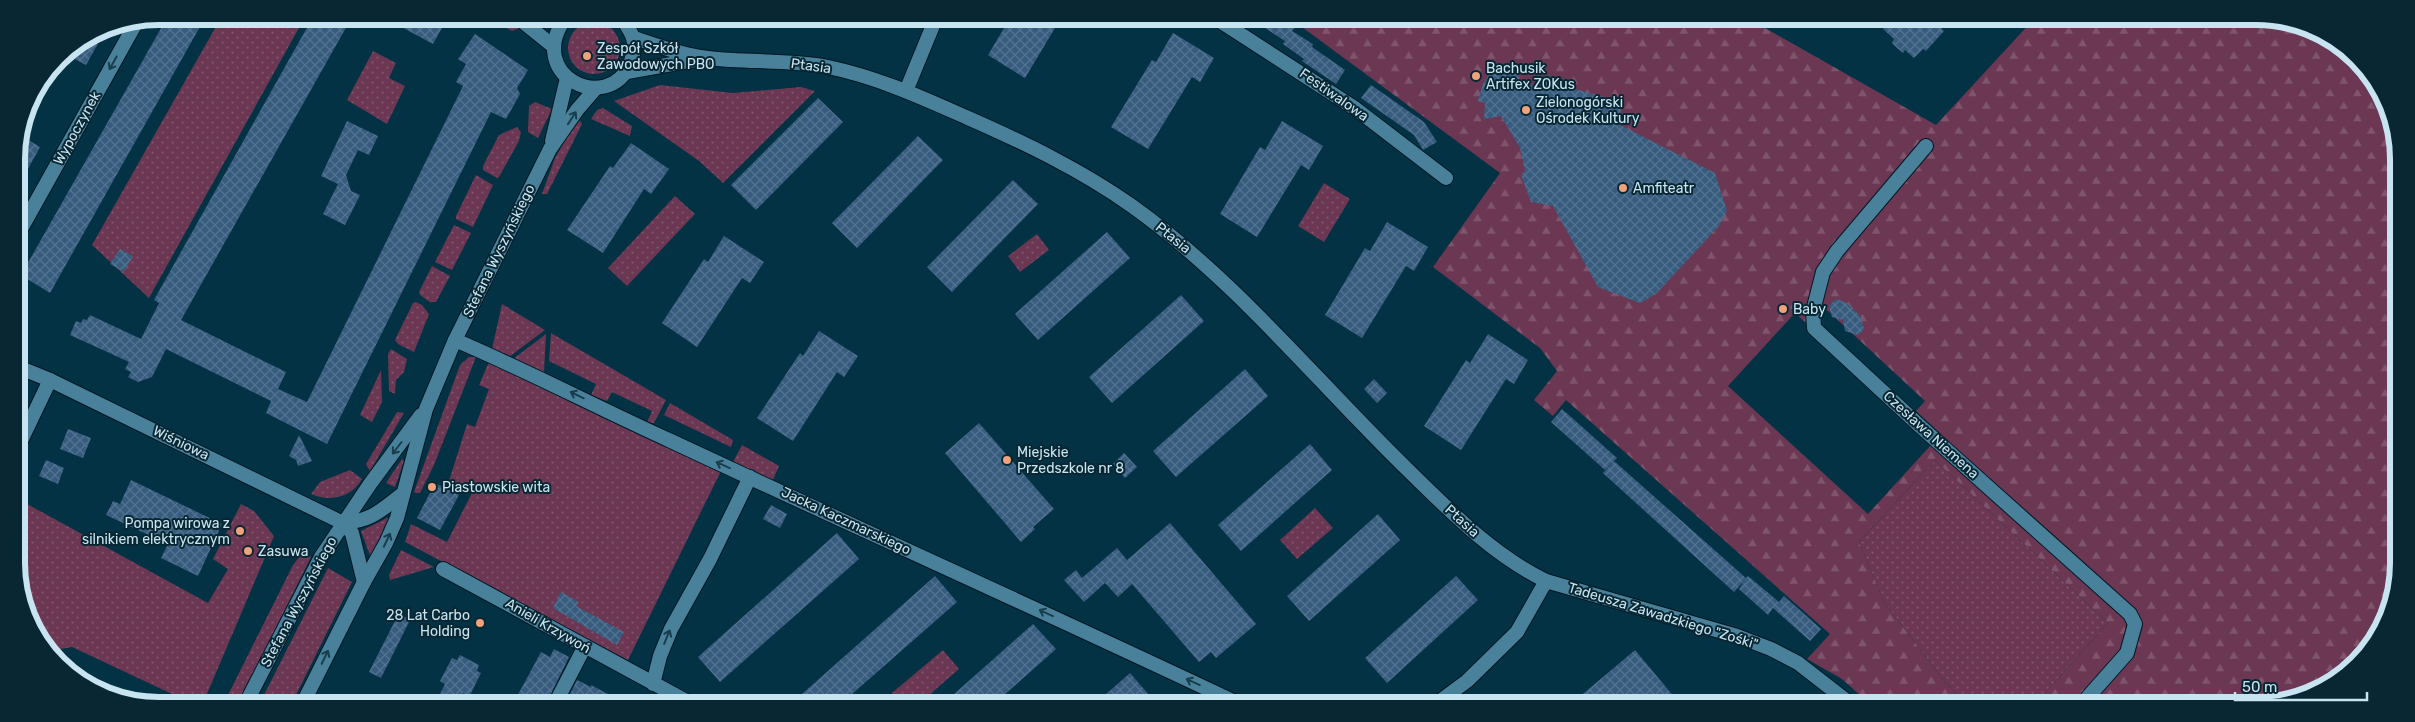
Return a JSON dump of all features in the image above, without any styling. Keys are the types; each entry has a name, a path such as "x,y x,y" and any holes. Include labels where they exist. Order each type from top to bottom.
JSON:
{"street":[{"path":"527,25 553,46"},
{"path":"560,25 556,31 553,46 557,65 567,78 581,86 596,88 614,83 627,72 634,55 634,38 627,25"},
{"path":"906,91 933,25"},
{"name":"Festiwalowa","path":"1226,25 1356,109 1446,178"},
{"name":"Wypoczynek","path":"25,222 133,28"},
{"name":"Ptasia","path":"634,38 661,47 707,58 828,67 856,74 906,91 1037,149 1130,205 1196,257 1241,298 1335,398 1451,512 1499,554 1523,570 1546,581"},
{"name":"Ptasia","path":"627,72 707,58"},
{"name":"Stefana Wyszyńskiego","path":"550,149 567,78"},
{"name":"Stefana Wyszyńskiego","path":"306,697 364,582 386,543 397,518 426,409 455,340 550,149 577,110 596,88"},
{"name":"Czesława Niemena","path":"1926,146 1837,251 1823,272 1814,311 1814,328 1921,427 2130,614 2135,624 2127,652 2088,697"},
{"name":"Jacka Kaczmarskiego","path":"455,340 547,381 670,441 1018,600 1224,697"},
{"name":"Wiśniowa","path":"25,370 50,380 343,523"},
{"path":"25,432 50,380"},
{"name":"Stefana Wyszyńskiego","path":"249,697 321,557 343,523 426,409"},
{"path":"653,684 670,628 710,558 750,477"},
{"path":"343,523 360,522 372,518 402,495"},
{"path":"343,523 352,533 364,582"},
{"name":"Anieli Krzywoń","path":"443,569 678,697"},
{"path":"1445,697 1467,681 1517,632 1546,581"},
{"name":"Tadeusza Zawadzkiego \"Zośki\"","path":"1546,581 1737,636 1771,649 1798,663 1842,697"},
{"path":"559,697 585,646"}],"green space":[{"path":"217,25 301,25 149,298 92,245"},
{"path":"501,25 519,25 522,27 512,31"},
{"path":"583,25 605,25 612,30 619,43 618,58 612,66 604,72 594,74 584,72 576,66 570,58 568,48 570,38"},
{"path":"1299,25 1760,25 1936,125 2028,25 2256,25 2273,26 2307,35 2323,43 2344,58 2357,71 2376,100 2383,116 2389,142 2390,563 2389,580 2383,606 2367,637 2351,658 2323,679 2307,687 2290,692 2264,697 2041,697 2108,623 1935,460 1859,542 1884,602 1945,682 1960,697 1862,697 1842,679 1807,659 1830,634 1566,400 1553,416 1534,400 1557,371 1540,348 1433,267 1500,173","holes":["1827,310 1925,401 1916,411 1941,434 1868,514 1728,386 1795,313 1806,323"]},
{"path":"373,51 396,63 389,78 405,86 387,124 347,100"},
{"path":"660,85 733,93 801,87 815,91 723,183 699,161 614,101"},
{"path":"535,102 552,109 538,138 528,132 529,106"},
{"path":"603,108 632,126 630,136 591,119 597,110"},
{"path":"578,118 582,124 547,194 542,194 555,158"},
{"path":"517,127 521,132 519,141 499,177 497,178 483,170 483,166 499,135"},
{"path":"476,175 493,185 473,227 456,219 456,216"},
{"path":"1324,183 1350,199 1324,242 1298,226"},
{"path":"675,196 695,214 627,286 608,268"},
{"path":"454,225 471,233 452,270 435,262"},
{"path":"1037,234 1049,250 1020,272 1008,256"},
{"path":"432,266 450,276 436,302 430,302 420,295 419,292"},
{"path":"416,302 422,305 429,314 414,352 398,344 395,340 413,303"},
{"path":"502,304 545,330 509,357 492,349"},
{"path":"551,333 666,400 654,423 647,422 652,411 612,392 607,401 591,395 596,384 549,361"},
{"path":"546,334 544,373 513,359"},
{"path":"391,349 407,359 404,372 396,380 395,394 389,391 388,354"},
{"path":"469,357 476,357 434,465 420,493 416,493 414,492 460,365"},
{"path":"489,362 721,471 628,660 405,542 411,524 447,542 473,491 449,481 467,424 475,427 489,389 479,385"},
{"path":"381,370 382,402 372,422 360,415"},
{"path":"670,403 733,440 731,447 664,415"},
{"path":"397,412 404,413 370,471 366,464"},
{"path":"742,445 779,466 773,480 733,462"},
{"path":"402,459 404,461 395,487 386,483"},
{"path":"1935,460 2108,623 2041,697 1960,697 1945,682 1884,602 1859,542"},
{"path":"350,470 362,479 346,494 340,497 325,498 311,494 320,482"},
{"path":"25,503 208,603 228,569 213,559 241,504 254,511 274,536 206,697 178,697 72,647 57,650 39,622 32,606 25,571"},
{"path":"1315,508 1333,528 1297,559 1280,540"},
{"path":"389,518 389,522 371,558 361,531"},
{"path":"401,550 434,567 390,580 389,575"},
{"path":"307,554 311,557 242,697 227,697 293,565 300,556"},
{"path":"328,568 352,582 295,697 263,697"},
{"path":"943,650 959,669 927,697 895,697 892,693"}],"building":[{"path":"163,25 201,25 50,293 25,277 25,268"},
{"path":"309,25 347,25 181,320 286,372 278,389 307,402 463,86 456,82 466,64 458,59 475,34 528,70 517,88 520,94 506,119 491,112 327,444 266,413 271,401 166,349 152,377 138,382 128,377 131,372 125,369 129,362 70,335 76,321 81,323 83,319 87,320 90,315 141,339 159,303 154,300"},
{"path":"398,25 444,25 433,44"},
{"path":"1006,25 1057,25 1025,78 988,55"},
{"path":"1260,25 1290,25 1295,28 1292,31 1313,44 1312,47 1345,70 1336,84 1302,61 1304,59 1283,44 1285,41"},
{"path":"1886,25 1944,25 1941,28 1944,31 1926,51 1923,49 1914,58 1905,50 1903,53 1897,48 1892,43 1894,39 1883,29"},
{"path":"1173,33 1214,58 1200,82 1192,77 1148,149 1111,127 1152,60 1156,62"},
{"path":"101,39 86,65 72,58"},
{"name":"Amfiteatr","path":"1511,64 1524,86 1545,83 1551,76 1567,87 1620,101 1622,126 1715,173 1727,211 1719,226 1656,294 1640,303 1598,287 1553,206 1531,202 1521,175 1525,171 1520,148 1501,116 1484,119 1485,103 1478,101 1483,84 1493,68 1498,74"},
{"path":"1371,85 1424,122 1437,142 1423,150 1414,135 1361,98"},
{"path":"818,98 843,122 756,210 731,185"},
{"path":"347,121 378,136 369,155 358,150 346,175 351,191 360,195 345,225 323,214 338,184 321,176"},
{"path":"1282,121 1323,146 1309,170 1301,165 1257,237 1220,214 1260,147 1265,150"},
{"path":"918,136 943,160 857,248 832,223"},
{"path":"27,139 40,147 25,174"},
{"path":"631,143 669,169 651,194 644,189 603,253 567,230 610,166 613,168"},
{"path":"1013,180 1038,204 952,292 927,267"},
{"path":"1387,222 1428,247 1414,271 1406,266 1362,338 1325,315 1365,248 1370,251"},
{"path":"1107,232 1130,258 1038,340 1015,314"},
{"path":"724,236 764,262 750,283 742,278 697,347 662,323 704,259 708,262"},
{"path":"120,249 133,256 124,272 110,264"},
{"path":"1181,295 1204,321 1112,403 1089,377"},
{"path":"1836,299 1847,303 1861,317 1864,329 1858,335 1845,331 1843,320 1832,317 1829,306"},
{"path":"819,331 858,356 844,377 837,372 793,441 757,418 800,353 803,356"},
{"path":"1488,334 1528,360 1514,384 1506,379 1461,450 1424,426 1466,360 1470,363"},
{"path":"1245,369 1268,396 1176,477 1153,451"},
{"path":"1374,379 1387,393 1377,403 1364,389"},
{"path":"1562,409 1617,458 1605,470 1551,422"},
{"path":"979,423 1054,509 1033,527 1035,529 1021,542 945,453"},
{"path":"68,429 91,438 83,458 60,449"},
{"path":"299,435 312,461 298,466 296,460 289,456"},
{"path":"1310,444 1332,470 1241,551 1218,525"},
{"path":"1124,453 1137,467 1125,478 1113,464"},
{"path":"46,460 64,468 58,484 39,476"},
{"path":"1614,461 1746,578 1748,576 1779,602 1784,596 1821,629 1810,641 1773,608 1768,615 1739,589 1745,580 1734,592 1603,473"},
{"path":"131,480 222,524 198,576 161,558 168,544 106,515 113,501 120,504"},
{"path":"435,483 459,495 440,530 417,518"},
{"path":"771,505 787,514 780,528 763,519"},
{"path":"1378,514 1400,540 1309,621 1287,596"},
{"path":"1170,523 1256,624 1216,658 1211,652 1199,662 1132,584 1118,597 1105,583 1084,602 1064,580 1076,570 1082,578 1117,548 1127,560"},
{"path":"837,533 859,559 720,682 698,657"},
{"path":"935,576 957,602 849,697 799,697"},
{"path":"1456,576 1478,600 1387,683 1365,658"},
{"path":"561,592 579,602 576,606 624,632 617,645 553,608"},
{"path":"399,613 410,620 381,678 369,672"},
{"path":"1033,624 1056,649 1002,697 951,697"},
{"path":"554,649 569,657 549,697 517,697 541,652 550,657"},
{"path":"1635,650 1674,697 1579,697"},
{"path":"460,655 479,665 477,671 481,673 469,697 463,693 461,697 438,697 445,684 440,681 452,658 457,660"},
{"path":"1130,673 1151,697 1103,697"},
{"path":"577,680 614,697 568,697"}],"place":[{"name":"Zespół Szkół Zawodowych PBO","path":"587,56"},
{"name":"Bachusik Artifex ZOKus","path":"1476,76"},
{"name":"Zielonogórski Ośrodek Kultury","path":"1526,110"},
{"name":"Amfiteatr","path":"1623,188"},
{"name":"Baby","path":"1783,309"},
{"name":"Miejskie Przedszkole nr 8","path":"1007,460"},
{"name":"Piastowskie wita","path":"432,487"},
{"name":"Pompa wirowa z silnikiem elektrycznym","path":"240,531"},
{"name":"Zasuwa","path":"248,551"},
{"name":"28 Lat Carbo Holding","path":"480,623"}]}
